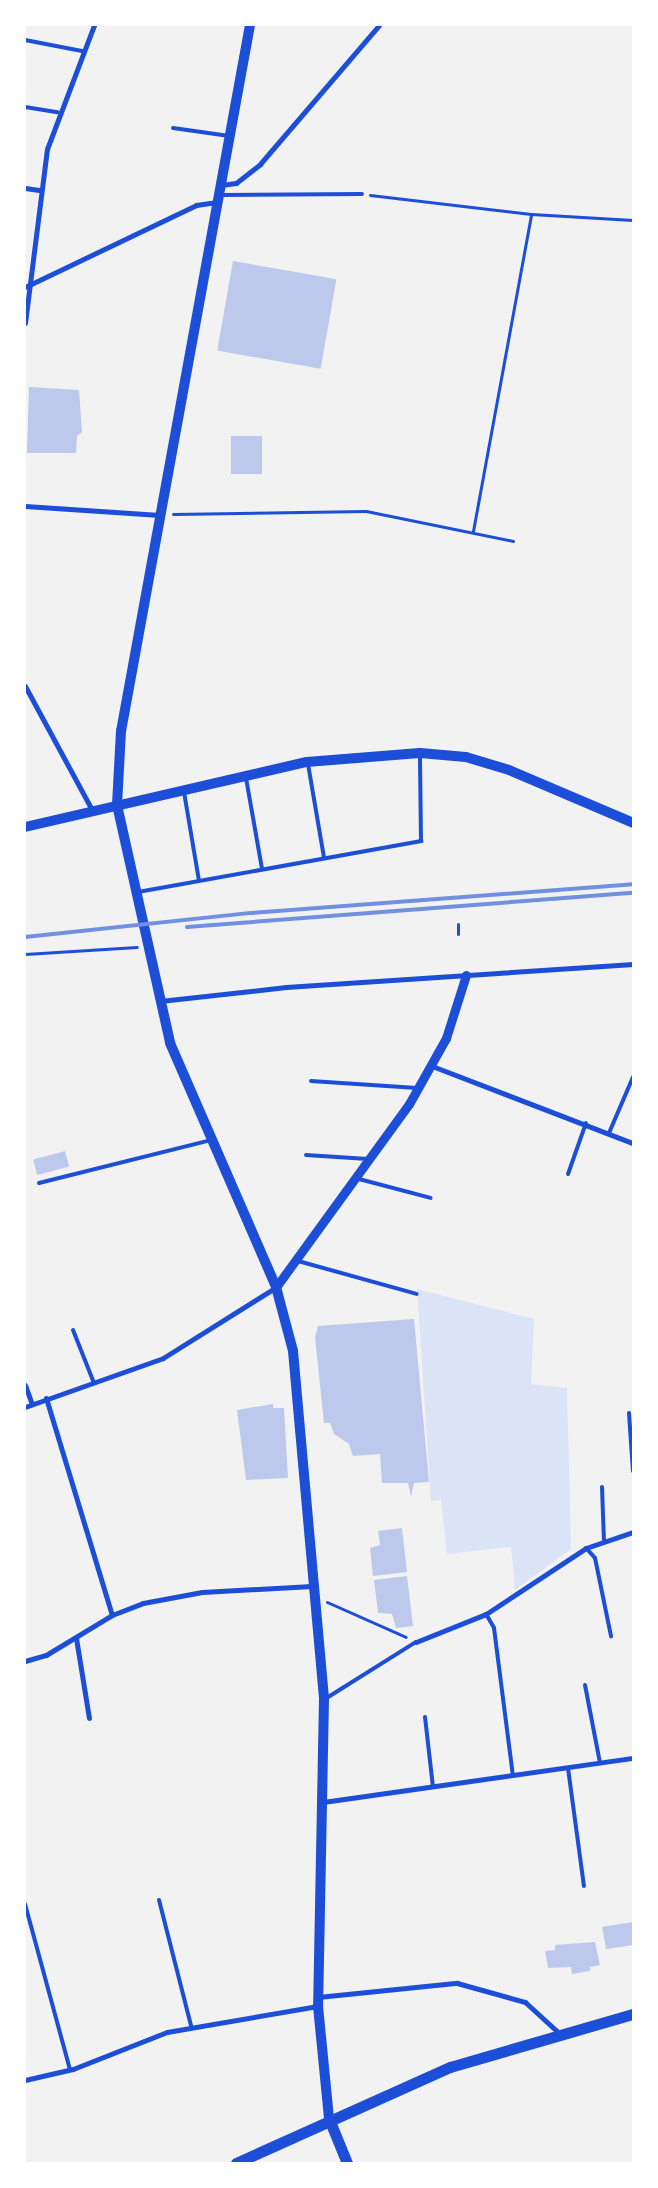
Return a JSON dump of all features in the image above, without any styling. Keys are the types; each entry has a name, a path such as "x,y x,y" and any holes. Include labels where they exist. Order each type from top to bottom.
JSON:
{"main road":[{"path":"250,25 120,731 117,805 149,946 159,1001 177,1064 208,1141 276,1287 293,1351 312,1591 324,1699 318,2001 329,2119 347,2163"},
{"path":"25,827 92,810 183,791 245,774 307,762 420,753 466,757 509,770 633,823"},
{"path":"236,2163 329,2119 450,2067 559,2033 633,2014"}],"street":[{"path":"25,323 27,286 39,190 58,112 94,25"},
{"path":"27,286 219,194 236,183 260,164 379,25"},
{"path":"25,188 39,190"},
{"path":"25,506 160,515"},
{"path":"25,686 92,810"},
{"path":"159,1001 286,987 633,964"},
{"path":"25,1406 163,1358 276,1287 298,1261 358,1179 419,1088 446,1038 466,975"},
{"path":"432,1066 586,1123 633,1143"},
{"path":"25,1385 32,1404"},
{"path":"46,1398 112,1616"},
{"path":"416,1642 486,1614 586,1548 633,1532"},
{"path":"25,1661 76,1638 112,1616 143,1603 202,1592 312,1591"},
{"path":"76,1638 89,1718"},
{"path":"323,1802 633,1758"},
{"path":"25,2080 70,2070 191,2026 318,2001 457,1983 525,2002 559,2033"}],"lane":[{"path":"25,40 82,51"},
{"path":"25,107 58,112"},
{"path":"173,128 229,136"},
{"path":"219,194 362,194"},
{"path":"137,892 421,841 420,753"},
{"path":"307,762 324,858"},
{"path":"245,774 262,869"},
{"path":"183,791 199,881"},
{"path":"609,1133 633,1077"},
{"path":"311,1080 419,1088"},
{"path":"568,1174 586,1123"},
{"path":"40,1184 208,1141"},
{"path":"306,1155 372,1159"},
{"path":"358,1179 431,1198"},
{"path":"298,1261 417,1294"},
{"path":"73,1330 94,1383"},
{"path":"629,1413 633,1471"},
{"path":"602,1487 604,1541"},
{"path":"586,1548 595,1558 611,1636"},
{"path":"486,1614 494,1628 513,1776"},
{"path":"324,1699 416,1642"},
{"path":"585,1685 600,1763"},
{"path":"425,1717 433,1787"},
{"path":"568,1768 584,1886"},
{"path":"158,1900 191,2026"},
{"path":"25,1904 70,2070"}],"path":[{"path":"362,194 531,214 633,220"},
{"path":"473,531 531,214"},
{"path":"160,515 366,511 473,531 513,541"},
{"path":"458,924 458,934"},
{"path":"25,954 149,946"},
{"path":"312,1591 416,1642"}],"shaded area":[{"path":"417,1289 534,1319 531,1384 567,1388 571,1549 515,1590 511,1547 447,1554 441,1500 431,1501"}],"building":[{"path":"233,261 336,279 321,369 217,351"},
{"path":"29,387 79,390 82,432 77,436 76,453 27,453"},
{"path":"231,436 262,436 262,474 231,474"},
{"path":"65,1151 69,1166 37,1175 33,1160"},
{"path":"414,1319 429,1482 414,1483 411,1497 408,1483 382,1483 380,1454 353,1456 349,1444 334,1434 330,1423 324,1423 315,1337 318,1326"},
{"path":"273,1404 273,1408 284,1408 288,1478 246,1480 237,1410"},
{"path":"402,1528 407,1572 373,1576 370,1548 380,1545 378,1531"},
{"path":"407,1576 413,1626 396,1628 392,1614 378,1613 374,1580"},
{"path":"633,1922 633,1945 606,1949 602,1927"},
{"path":"595,1942 600,1965 590,1967 590,1971 572,1974 571,1967 548,1968 545,1951 555,1950 555,1945"}],"railway":[{"path":"25,937 251,913 633,884"},
{"path":"187,927 633,893"}]}
